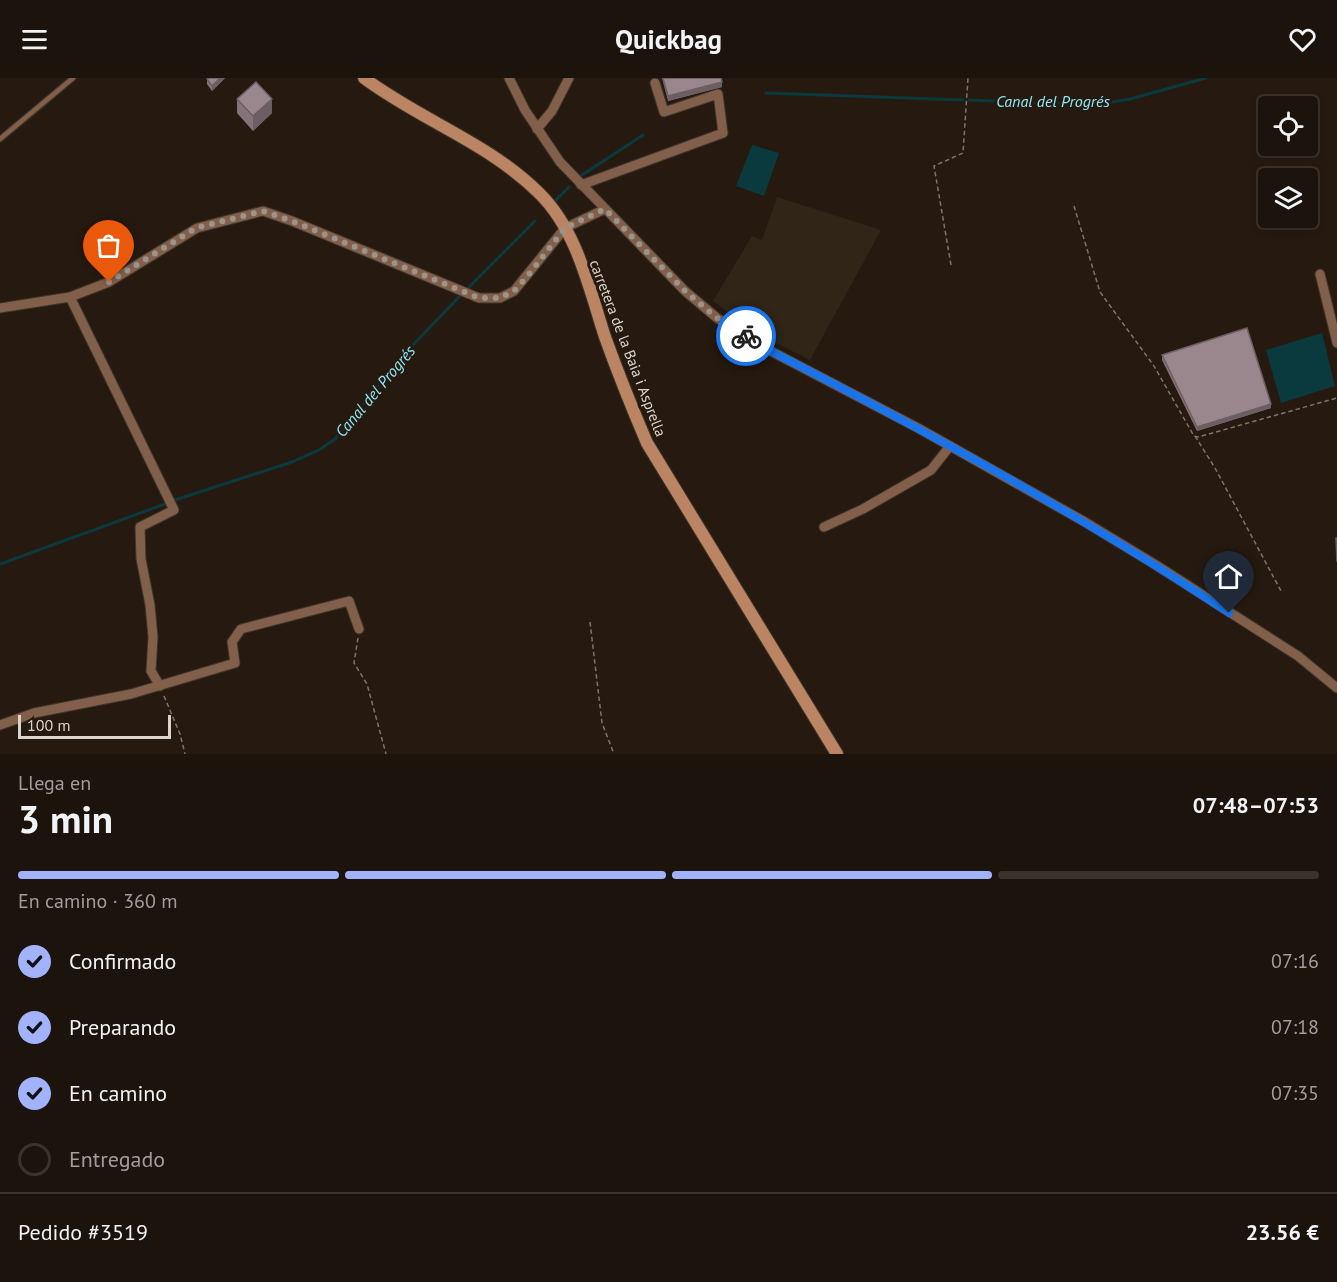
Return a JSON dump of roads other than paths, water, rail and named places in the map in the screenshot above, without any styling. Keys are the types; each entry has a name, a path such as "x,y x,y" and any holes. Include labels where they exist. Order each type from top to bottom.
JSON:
{"main road":[{"name":"carretera de la Baia i Asprella","path":"364,78 512,170 540,194 565,228 646,443 837,754"}],"street":[{"path":"509,78 537,129 560,162 685,291 717,318 763,347 950,446 1156,565 1298,656 1337,688"},
{"path":"537,129 552,111 569,78"},
{"path":"581,185 723,133 718,94 664,112 656,83"},
{"path":"0,308 70,297 109,282 196,228 263,211 479,298 500,298 514,291 565,228 605,209"},
{"path":"1320,274 1337,343"},
{"path":"70,297 174,510 140,528 141,559 150,605 153,637 151,671 160,687"},
{"path":"824,527 863,509 931,470 950,446"},
{"path":"0,725 34,713 160,687 235,663 231,642 241,629 348,602 359,629"}],"lane":[{"path":"0,139 73,78"}],"water":[{"path":"752,145 779,153 764,196 736,186"},
{"path":"1322,333 1335,386 1281,403 1266,350"}],"waterway":[{"name":"Canal del Progrés","path":"969,100 1095,105 1130,99 1206,78"},
{"name":"Canal del Progrés","path":"766,93 963,100"},
{"name":"Canal del Progrés","path":"582,175 643,135"},
{"name":"Canal del Progrés","path":"553,203 569,187"},
{"name":"Canal del Progrés","path":"468,288 535,221"},
{"name":"Canal del Progrés","path":"175,500 292,462 319,450 335,439 408,350 459,297"},
{"name":"Canal del Progrés","path":"0,564 165,504"}]}
